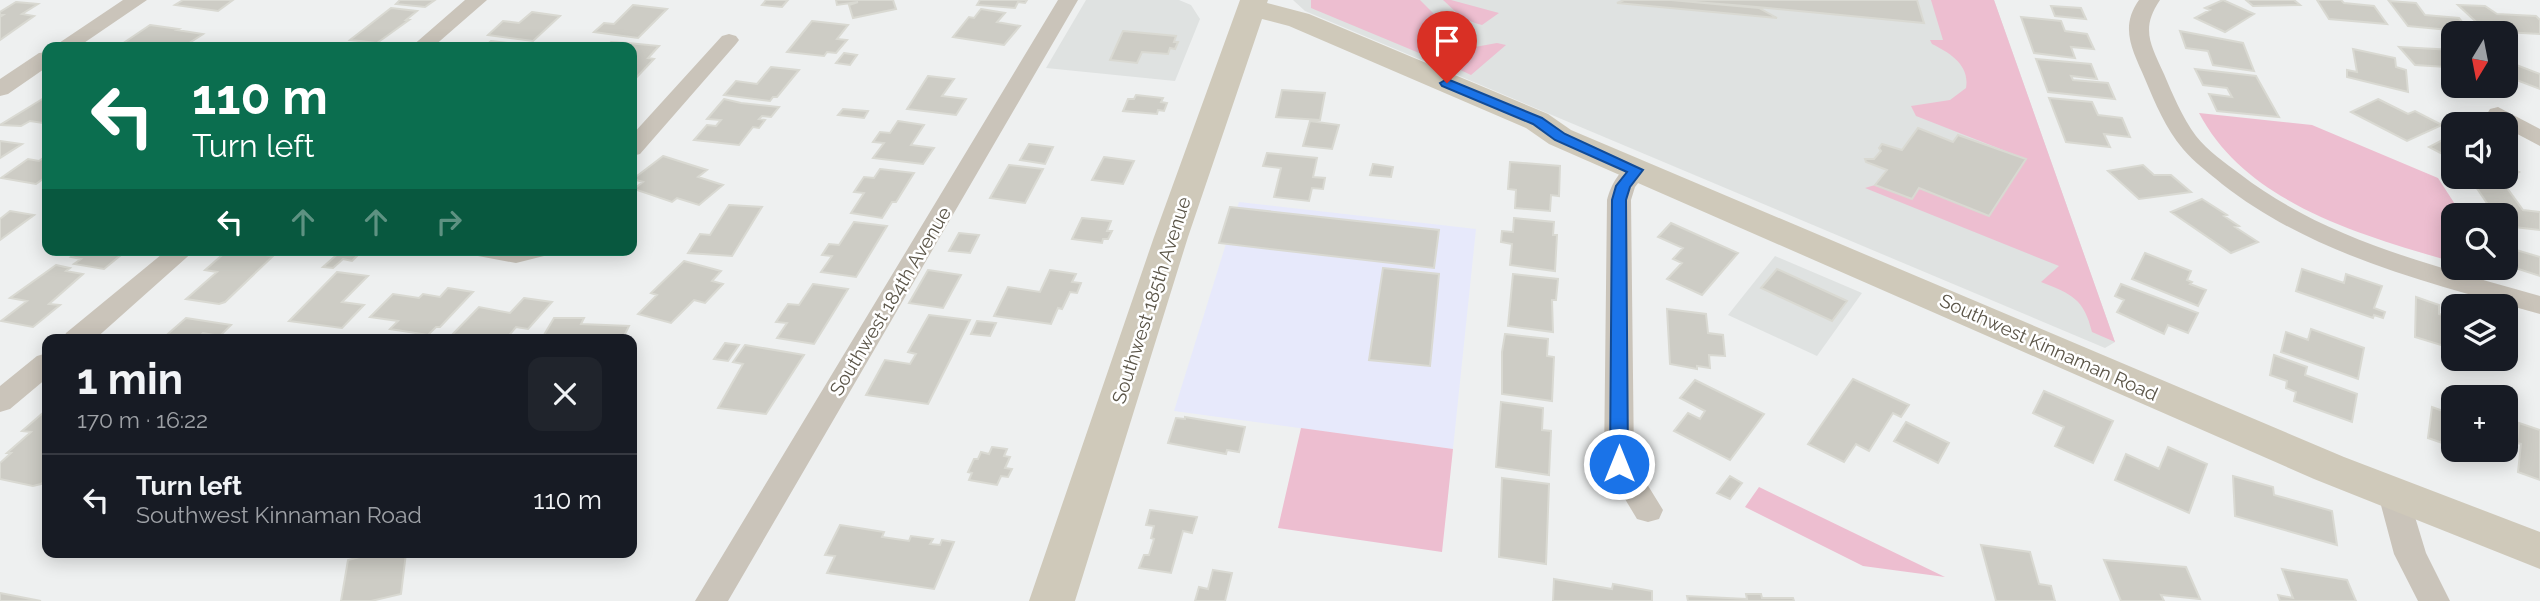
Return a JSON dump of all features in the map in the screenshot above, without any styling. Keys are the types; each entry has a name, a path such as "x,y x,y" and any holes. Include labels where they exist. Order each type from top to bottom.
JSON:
{"main road":[{"name":"Southwest Kinnaman Road","path":"1246,3 1299,20 1537,121 1560,137 1636,170 2393,494 2540,551"},
{"name":"Southwest 185th Avenue","path":"1052,601 1246,3"}],"street":[{"path":"72,42 137,0"},
{"path":"427,42 477,0"},
{"name":"Southwest 184th Avenue","path":"711,601 1068,0"},
{"path":"2150,0 2144,6 2136,29 2140,44 2184,136 2233,183 2303,225 2363,251 2540,304"},
{"path":"637,143 729,40"},
{"path":"0,89 42,61"},
{"path":"2518,126 2540,139"},
{"path":"1636,170 1623,186 1619,200 1619,464 1648,510"},
{"path":"83,334 176,256"},
{"path":"0,402 42,367"},
{"path":"2393,494 2410,554 2434,601"}],"shaded area":[{"path":"1086,0 1179,0 1191,5 1200,19 1175,81 1046,68"},
{"path":"1293,0 1994,0 2115,342 2105,348 1305,11"},
{"path":"1311,0 1420,0 1457,37 1439,50 1424,55 1311,8"},
{"path":"1443,0 1499,13 1482,25 1465,18"},
{"path":"1931,0 1994,0 2115,342 2092,332 2081,305 2069,294 2041,282 2059,266 1865,188 1875,185 1912,198 1919,188 1989,215 2026,159 1916,116 1911,106 1950,100 1966,88 1962,66 1930,40 1943,40"},
{"path":"1497,43 1506,45 1471,75 1454,67 1455,62 1475,47"},
{"path":"2199,113 2312,125 2438,178 2441,189 2445,189 2454,203 2441,203 2441,258 2345,227 2310,211 2276,193 2246,171 2220,144"},
{"path":"1239,202 1476,229 1453,449 1174,411"},
{"path":"1775,256 1862,293 1817,356 1728,315"},
{"path":"1301,428 1453,449 1442,552 1278,528"},
{"path":"1759,487 1945,577 1863,566 1745,507"}],"building":[{"path":"183,0 233,0 218,11 175,5"},
{"path":"400,0 435,0 425,7 396,4"},
{"path":"766,0 788,0 782,7 762,5"},
{"path":"836,0 893,0 896,9 853,18 849,5 858,2 837,5"},
{"path":"980,0 1027,0 1025,3 1018,2 1015,8 977,5"},
{"path":"1624,0 1671,0 1759,8 1777,18 1617,3"},
{"path":"1671,0 1917,0 1924,23 1757,7"},
{"path":"2223,0 2254,14 2225,32 2195,18 2210,10 2205,8"},
{"path":"2246,0 2294,0 2300,5 2253,6"},
{"path":"2317,0 2341,0 2344,3 2374,6 2387,24 2329,19"},
{"path":"2389,1 2416,3 2425,15 2459,18 2461,21 2441,21 2441,29 2408,26"},
{"path":"16,2 38,4 22,14 34,16 0,40 0,17 3,15 0,15 0,12"},
{"path":"633,5 667,9 638,38 594,32 604,23 614,24"},
{"path":"2458,5 2485,6 2497,14 2536,16 2540,20 2540,34 2518,33 2518,21 2475,21"},
{"path":"2051,6 2081,8 2086,19 2055,16"},
{"path":"391,8 417,11 378,42 350,40"},
{"path":"981,9 1005,13 997,22 1020,26 1004,45 953,37 969,17 974,18"},
{"path":"532,12 560,16 533,41 488,35 503,21 519,23"},
{"path":"2021,17 2061,21 2065,31 2087,34 2094,49 2071,47 2075,58 2034,53"},
{"path":"812,21 848,25 837,39 847,40 836,53 827,52 824,56 787,52"},
{"path":"150,25 203,34 191,42 125,42"},
{"path":"1123,31 1176,36 1174,42 1178,42 1175,49 1170,48 1168,54 1142,52 1137,63 1110,60"},
{"path":"2180,31 2243,43 2254,71 2213,65 2208,51 2186,48"},
{"path":"637,44 659,46 648,58 654,59 637,77"},
{"path":"2399,47 2441,49 2441,67 2415,65"},
{"path":"2353,49 2395,58 2396,67 2406,70 2408,92 2347,77 2347,70 2357,72"},
{"path":"844,53 857,55 850,65 836,63"},
{"path":"2036,59 2091,64 2097,79 2071,76 2073,80 2108,83 2115,99 2048,92"},
{"path":"2518,66 2540,74 2540,89 2518,81"},
{"path":"771,67 799,70 777,97 770,101 724,95 736,81 757,84"},
{"path":"2195,69 2256,76 2279,117 2217,111 2209,94 2232,97 2227,88 2203,85"},
{"path":"928,76 954,79 942,96 966,99 956,115 907,109"},
{"path":"1282,90 1325,93 1320,120 1276,117"},
{"path":"1136,95 1163,98 1161,102 1167,103 1164,111 1158,110 1157,114 1123,111 1128,99 1134,99"},
{"path":"2049,98 2092,102 2098,115 2122,118 2130,137 2104,134 2110,147 2066,142"},
{"path":"42,99 42,123 30,121 21,126 0,125"},
{"path":"724,99 779,107 771,117 762,116 759,119 765,120 759,128 753,127 739,145 694,140 707,125 716,126 721,120 707,119"},
{"path":"2378,99 2408,114 2415,111 2441,125 2407,141 2351,112"},
{"path":"843,109 868,111 864,118 838,115"},
{"path":"898,121 924,125 911,145 934,148 923,164 873,158 884,143 873,142 880,132 890,133"},
{"path":"1310,121 1339,125 1332,149 1303,146"},
{"path":"1918,128 1953,142 1958,135 2026,159 1989,216 1919,188 1912,199 1875,185 1887,170 1866,162 1865,159 1874,159 1881,151 1879,148 1882,144 1902,150"},
{"path":"0,141 22,144 0,158"},
{"path":"2441,141 2441,153 2429,147"},
{"path":"1029,144 1053,147 1045,164 1020,160"},
{"path":"1267,153 1317,158 1313,177 1325,178 1323,189 1312,188 1309,201 1274,197 1281,168 1263,166"},
{"path":"663,156 707,170 698,177 723,185 699,205 677,198 672,202 637,190 643,182 637,180 637,176"},
{"path":"1104,157 1134,161 1123,184 1092,180"},
{"path":"28,159 39,161 42,159 42,180 36,184 1,178"},
{"path":"1510,162 1560,166 1559,196 1551,195 1550,211 1515,208 1516,190 1508,189"},
{"path":"1373,164 1393,167 1391,177 1370,175"},
{"path":"1009,165 1043,169 1025,203 990,198"},
{"path":"2143,165 2154,175 2171,175 2191,192 2139,199 2108,171"},
{"path":"880,169 914,173 896,202 892,202 882,218 851,213 864,193 854,192 864,177 874,178"},
{"path":"2477,189 2508,189 2518,203 2487,203"},
{"path":"2202,199 2227,215 2224,216 2239,226 2235,227 2258,242 2231,253 2171,212"},
{"path":"2518,203 2523,210 2540,212 2540,230 2518,227"},
{"path":"729,205 762,207 732,256 688,253 700,234 710,235"},
{"path":"1230,207 1439,230 1434,268 1219,243"},
{"path":"10,211 34,215 0,240 0,219"},
{"path":"1082,218 1111,221 1107,231 1112,231 1108,239 1103,239 1102,243 1072,239"},
{"path":"1514,218 1554,222 1553,235 1557,235 1555,271 1510,265 1512,244 1501,242 1502,231 1513,232"},
{"path":"854,222 887,226 856,277 821,272 832,256 822,255 829,244 839,245"},
{"path":"1671,223 1738,253 1702,295 1667,279 1682,263 1673,259 1683,248 1658,237"},
{"path":"959,233 979,235 970,253 949,251"},
{"path":"2518,251 2540,257 2540,276 2518,269"},
{"path":"2145,253 2191,271 2187,280 2192,282 2190,284 2206,290 2198,306 2132,279"},
{"path":"120,256 104,269 74,264 81,259 71,257"},
{"path":"221,256 273,256 225,302 219,304 186,299 217,272 205,270"},
{"path":"335,256 357,256 352,261 343,259 333,268 323,267"},
{"path":"684,261 721,271 712,281 723,284 705,303 694,300 671,323 638,314 657,295 651,293"},
{"path":"56,265 70,268 66,271 83,274 49,304 60,305 33,327 1,321 27,301 10,298"},
{"path":"1383,268 1439,274 1430,366 1369,360"},
{"path":"1777,269 1847,301 1832,321 1761,288"},
{"path":"2302,269 2344,283 2346,274 2382,286 2374,308 2385,312 2383,318 2374,315 2373,318 2296,291"},
{"path":"928,270 961,275 943,308 909,303"},
{"path":"1050,270 1076,274 1072,282 1081,283 1077,293 1070,292 1062,309 1058,308 1051,324 994,316 1008,287 1040,292"},
{"path":"337,272 368,276 342,302 364,305 342,328 289,321"},
{"path":"1513,274 1558,279 1556,300 1552,300 1553,332 1508,326"},
{"path":"813,284 848,289 814,344 777,338 787,323 776,322 788,304 799,305"},
{"path":"2121,284 2198,313 2188,333 2168,325 2164,334 2117,312 2124,300 2115,296"},
{"path":"448,288 473,292 440,327 436,327 429,334 390,329 398,321 370,317 393,294 419,298 423,294 440,297"},
{"path":"2416,297 2439,305 2441,345 2415,337"},
{"path":"524,298 552,302 528,329 516,327 510,334 453,334 479,307 510,313"},
{"path":"1667,309 1706,314 1708,333 1723,335 1725,356 1709,355 1710,368 1697,366 1697,369 1670,364"},
{"path":"929,315 970,320 928,404 866,395 885,360 910,364 916,354 908,352"},
{"path":"186,318 231,325 222,334 168,334"},
{"path":"554,318 584,318 581,324 629,326 625,334 545,334"},
{"path":"977,321 996,323 990,336 971,334"},
{"path":"2311,329 2364,348 2358,379 2281,352 2286,332 2308,340"},
{"path":"1505,334 1548,339 1547,356 1554,357 1552,401 1502,394"},
{"path":"725,343 739,345 728,361 714,359"},
{"path":"745,345 804,355 766,414 718,408 743,364 733,362"},
{"path":"2274,355 2307,367 2305,375 2357,394 2352,422 2294,401 2296,392 2286,388 2287,381 2270,375"},
{"path":"1853,379 1909,405 1901,417 1893,413 1869,451 1856,444 1844,462 1808,444"},
{"path":"1695,380 1764,414 1730,460 1674,431 1688,413 1700,419 1705,411 1680,398"},
{"path":"2044,391 2113,421 2093,463 2055,446 2064,427 2033,413"},
{"path":"1501,402 1543,408 1542,430 1551,431 1549,475 1496,467"},
{"path":"2432,407 2441,410 2441,442 2428,438"},
{"path":"42,414 41,484 33,486 0,479 0,463 11,453 7,453 31,432 22,431"},
{"path":"1185,417 1245,427 1239,452 1227,450 1226,454 1168,443 1176,418"},
{"path":"1906,422 1949,443 1938,463 1894,441"},
{"path":"2519,423 2540,430 2540,480 2518,472 2521,444 2518,443"},
{"path":"992,447 1007,449 1004,456 1010,457 1005,468 1012,469 1008,477 1001,476 997,485 969,480 972,473 968,472 974,459 978,459 981,452 989,454"},
{"path":"2168,447 2207,464 2189,513 2115,480 2126,454 2159,469"},
{"path":"1730,476 1742,483 1730,499 1717,493"},
{"path":"2233,476 2273,487 2274,495 2332,511 2337,545 2235,516"},
{"path":"1502,478 1549,484 1546,564 1499,557"},
{"path":"1150,510 1197,517 1192,533 1183,531 1171,573 1139,568 1144,555 1149,555 1154,539 1151,538 1154,526 1146,525"},
{"path":"840,525 884,532 882,537 909,541 911,536 933,539 930,544 940,545 942,540 954,542 934,589 827,573 835,556 825,555"},
{"path":"1981,545 2030,552 2039,584 2051,586 2055,601 1996,601"},
{"path":"405,558 401,594 371,601 341,601 348,560"},
{"path":"2104,560 2186,567 2200,599 2161,595 2164,601 2121,601"},
{"path":"2282,569 2347,580 2356,601 2280,601 2278,595 2293,598"},
{"path":"1213,570 1232,573 1225,601 1195,601 1199,587 1208,589"},
{"path":"1554,579 1612,589 1613,584 1652,591 1652,601 1553,601"},
{"path":"0,593 41,601 0,601"},
{"path":"1746,594 1761,594 1762,598 1793,598 1794,601 1688,601 1687,596 1747,599"}],"route":[{"path":"1447,83 1537,121 1560,137 1636,170 1623,186 1619,200 1619,464"}]}
